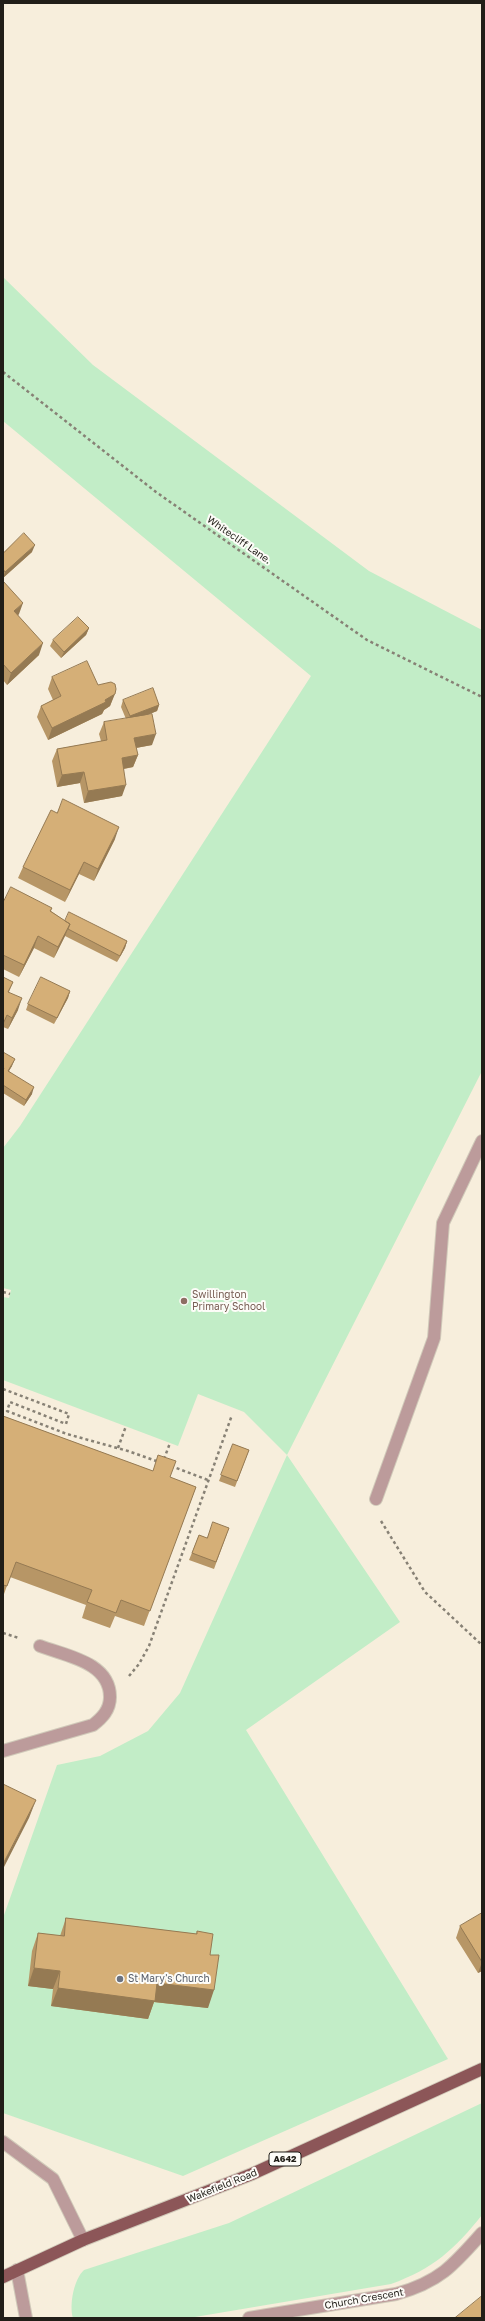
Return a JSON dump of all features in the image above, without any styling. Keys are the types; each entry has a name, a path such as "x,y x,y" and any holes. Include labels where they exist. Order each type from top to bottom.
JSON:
{"main road":[{"name":"Wakefield Road","path":"3,2277 83,2240 252,2174 482,2069"}],"street":[{"path":"376,1499 434,1338 443,1223 482,1141"},
{"path":"3,1751 93,1725 101,1719 107,1711 110,1701 110,1691 101,1672 93,1666 40,1646"},
{"path":"3,2142 53,2179 83,2240"},
{"name":"Church Crescent","path":"249,2318 396,2294 419,2288 440,2276 450,2268 482,2233"},
{"path":"17,2270 26,2318"}],"path":[{"name":"Whitecliff Lane.","path":"3,372 156,492 367,640 482,697"},
{"path":"3,1292 10,1294"},
{"path":"3,1389 69,1414 66,1424 10,1402 7,1411 67,1434 118,1448 162,1463 170,1443"},
{"path":"110,1691 126,1679 139,1664 149,1646 232,1415"},
{"path":"118,1448 126,1426"},
{"path":"169,1466 208,1480"},
{"path":"376,1499 382,1525 425,1592 482,1645"}],"green space":[{"name":"Swillington Primary School","path":"3,277 93,365 369,571 482,630 482,1071 287,1455 244,1412 198,1394 178,1446 3,1380 3,1297 9,1298 11,1290 3,1288 3,1148 20,1126 311,676 3,421"},
{"path":"287,1455 400,1622 246,1730 448,2059 183,2176 3,2113 3,1918 57,1765 100,1756 148,1731 180,1693"},
{"path":"482,2103 482,2215 452,2248 431,2265 419,2272 391,2284 189,2318 73,2318 73,2292 80,2274 84,2270 229,2223"}],"building":[{"path":"24,533 35,545 5,572 3,569 3,551 4,552"},
{"path":"3,581 23,603 14,611 43,643 11,673 3,664"},
{"path":"78,617 89,628 64,652 53,640"},
{"path":"87,661 98,685 111,682 115,684 115,694 105,700 106,702 52,728 41,706 61,696 52,677"},
{"path":"153,688 159,705 130,716 123,700"},
{"path":"152,714 156,734 134,738 138,755 122,758 126,785 88,791 84,772 62,775 57,749 107,740 104,722"},
{"path":"63,799 119,827 98,869 84,862 70,890 23,867 51,810 57,813"},
{"path":"11,887 52,908 50,911 70,924 58,947 38,936 24,965 3,955 3,903"},
{"path":"69,912 127,941 120,956 68,929 70,924 65,921"},
{"path":"3,977 13,982 8,992 22,998 12,1018 7,1015 3,1024"},
{"path":"41,977 70,991 57,1018 28,1004"},
{"path":"3,1052 15,1059 8,1071 34,1087 26,1100 3,1085"},
{"path":"3,1416 153,1471 158,1455 176,1461 170,1477 196,1487 150,1611 121,1600 116,1613 87,1602 92,1590 16,1562 7,1586 3,1585"},
{"path":"233,1444 249,1450 237,1481 221,1475"},
{"path":"213,1522 229,1528 216,1562 192,1553 199,1535 207,1538"},
{"path":"3,1784 36,1800 3,1864"},
{"path":"482,1913 482,1962 460,1926"},
{"name":"St Mary's Church","path":"66,1918 197,1934 197,1931 213,1934 210,1955 219,1955 214,1990 157,1983 155,2001 58,1988 60,1971 34,1968 38,1933 64,1936"},
{"path":"482,2296 482,2318 455,2318"}],"place":[{"name":"Swillington Primary School","path":"184,1301"},
{"name":"St Mary's Church","path":"120,1979"}]}
